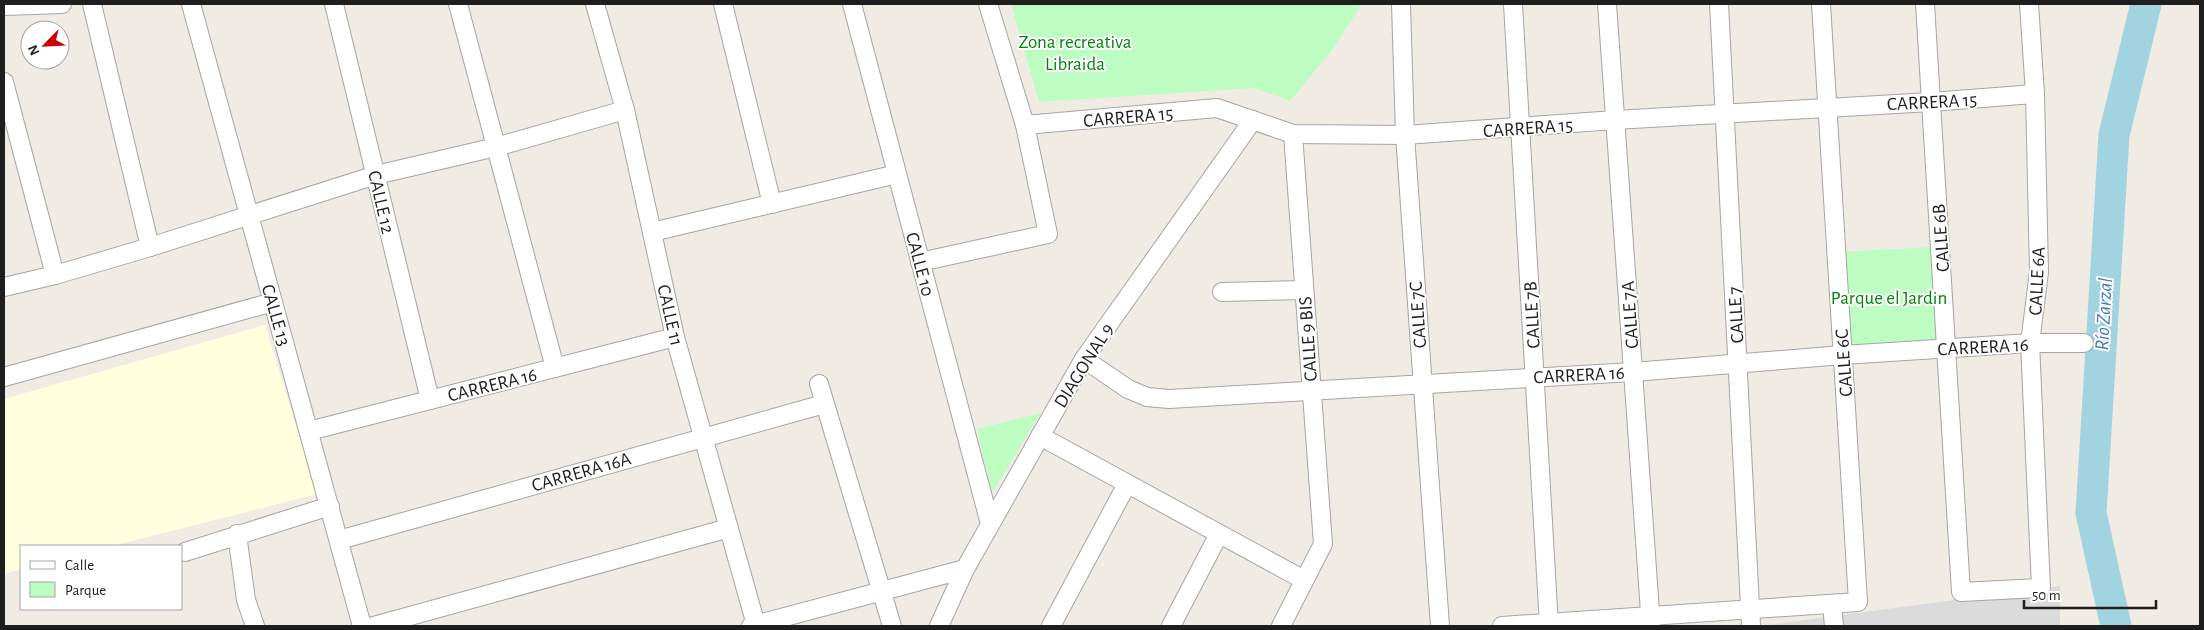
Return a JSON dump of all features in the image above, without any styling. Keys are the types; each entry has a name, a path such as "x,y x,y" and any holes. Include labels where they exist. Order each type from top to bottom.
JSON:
{"street":[{"path":"4,6 62,4"},
{"path":"92,4 150,247"},
{"name":"CALLE 13","path":"191,4 248,216 310,431 361,625"},
{"name":"CALLE 12","path":"334,4 430,400"},
{"path":"458,4 555,368"},
{"name":"CALLE 11","path":"595,4 625,110 675,337 729,528 753,626"},
{"path":"723,4 772,204"},
{"name":"CALLE 10","path":"852,4 990,524"},
{"path":"920,262 1048,234 1025,125 988,4"},
{"name":"CALLE 7C","path":"1400,4 1405,136 1440,626"},
{"name":"CALLE 7B","path":"1514,4 1549,625"},
{"name":"CALLE 7A","path":"1607,4 1650,621"},
{"name":"CALLE 7","path":"1719,4 1751,618"},
{"name":"CALLE 6C","path":"1821,4 1858,602 1832,604"},
{"name":"CALLE 6B","path":"1925,4 1961,592"},
{"name":"CALLE 6A","path":"1961,592 2041,588 2030,343 2040,272 2035,94 2029,4"},
{"path":"4,82 55,275"},
{"name":"CARRERA 15","path":"1025,125 1217,108 1293,134 1405,136 1615,120 1931,102 2035,94"},
{"path":"4,287 55,275 150,247 376,175 496,147 625,110"},
{"name":"DIAGONAL 9","path":"939,626 964,569 1084,359 1253,120"},
{"name":"CALLE 9 BIS","path":"1293,134 1310,391 1323,544 1304,580"},
{"path":"652,232 897,174"},
{"path":"1222,292 1304,290"},
{"path":"4,377 273,302"},
{"name":"CARRERA 16","path":"310,431 675,337"},
{"name":"CARRERA 16","path":"1084,359 1128,389 1147,397 1169,399 1535,376 1633,372 1946,348 2030,343 2084,343"},
{"path":"819,384 892,626"},
{"name":"CARRERA 16A","path":"339,540 824,404"},
{"path":"1040,436 1304,580 1287,625"},
{"path":"1051,626 1127,484"},
{"path":"185,552 330,506"},
{"path":"361,625 729,528"},
{"path":"237,534 246,600 255,626"},
{"path":"1171,626 1219,534"},
{"path":"753,626 964,569"},
{"path":"1502,626 1751,618 1832,604 1834,626"}],"shaded area":[{"path":"265,325 317,494 116,545 20,545 20,569 4,574 4,399"},
{"path":"2060,586 2060,626 1760,626"}],"green space":[{"name":"Zona recreativa Libraida","path":"1011,4 1362,4 1329,54 1290,101 1254,88 1039,102"},
{"name":"Parque el Jardin","path":"1933,247 1943,341 1842,348 1837,252"},
{"path":"1041,413 992,493 977,429"}],"waterway":[{"name":"Río Zarzal","path":"2116,626 2091,513 2114,135 2146,4"}]}
